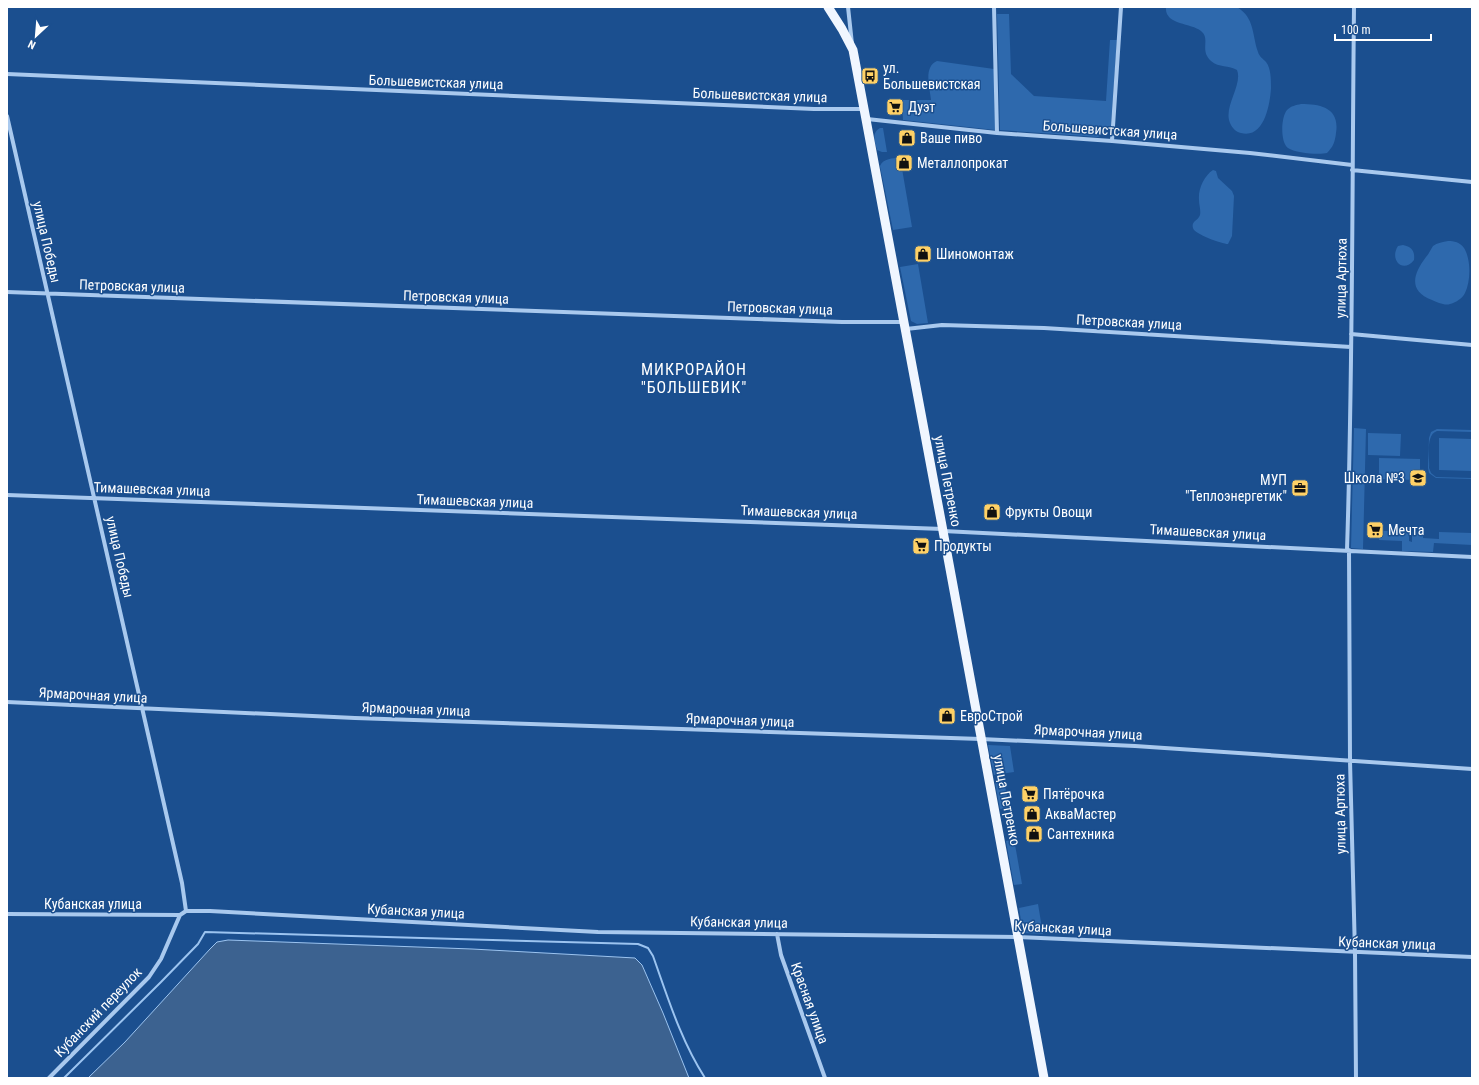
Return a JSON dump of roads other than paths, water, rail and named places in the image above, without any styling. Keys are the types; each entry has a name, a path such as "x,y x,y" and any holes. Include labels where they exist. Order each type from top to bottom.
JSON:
{"main road":[{"path":"830,8 853,50"},
{"name":"улица Петренко","path":"853,50 1044,1078"}],"street":[{"name":"улица Петренко","path":"848,7 853,50"},
{"path":"994,7 997,133"},
{"path":"1112,141 1121,7"},
{"name":"улица Артюха","path":"1354,7 1348,550 1356,1078"},
{"name":"Большевистская улица","path":"7,74 806,109 864,109"},
{"name":"улица Победы","path":"7,116 144,709 182,883 186,912"},
{"name":"Большевистская улица","path":"866,119 997,133 1250,153 1472,182"},
{"name":"Петровская улица","path":"7,292 834,321 923,326 942,325 1044,328 1351,347"},
{"path":"1351,334 1472,345"},
{"name":"Тимашевская улица","path":"7,495 943,530 1472,557"},
{"name":"Ярмарочная улица","path":"7,702 356,718 981,739 1207,750 1472,769"},
{"name":"Кубанская улица","path":"7,914 180,915 186,912 210,911 598,932 1018,937 1472,957"},
{"name":"Кубанский переулок","path":"49,1078 149,977 161,959 180,915"},
{"name":"Красная улица","path":"777,934 781,955 825,1078"}],"waterway":[{"path":"64,1078 198,944 205,932 638,944 648,948 653,956 682,1034 696,1064 705,1078"}],"place":[{"name":"ул. Большевистская","path":"870,76"},
{"name":"Дуэт","path":"895,107"},
{"name":"Ваше пиво","path":"907,138"},
{"name":"Металлопрокат","path":"904,163"},
{"name":"Шиномонтаж","path":"923,254"},
{"name":"Школа №3","path":"1418,478"},
{"name":"МУП \"Теплоэнергетик\"","path":"1300,488"},
{"name":"Фрукты Овощи","path":"992,512"},
{"name":"Мечта","path":"1375,530"},
{"name":"Продукты","path":"921,546"},
{"name":"ЕвроСтрой","path":"947,716"},
{"name":"Пятёрочка","path":"1030,794"},
{"name":"АкваМастер","path":"1032,814"},
{"name":"Сантехника","path":"1034,834"}],"district":[{"name":"МИКРОРАЙОН \"БОЛЬШЕВИК\"","path":"694,378"}]}
